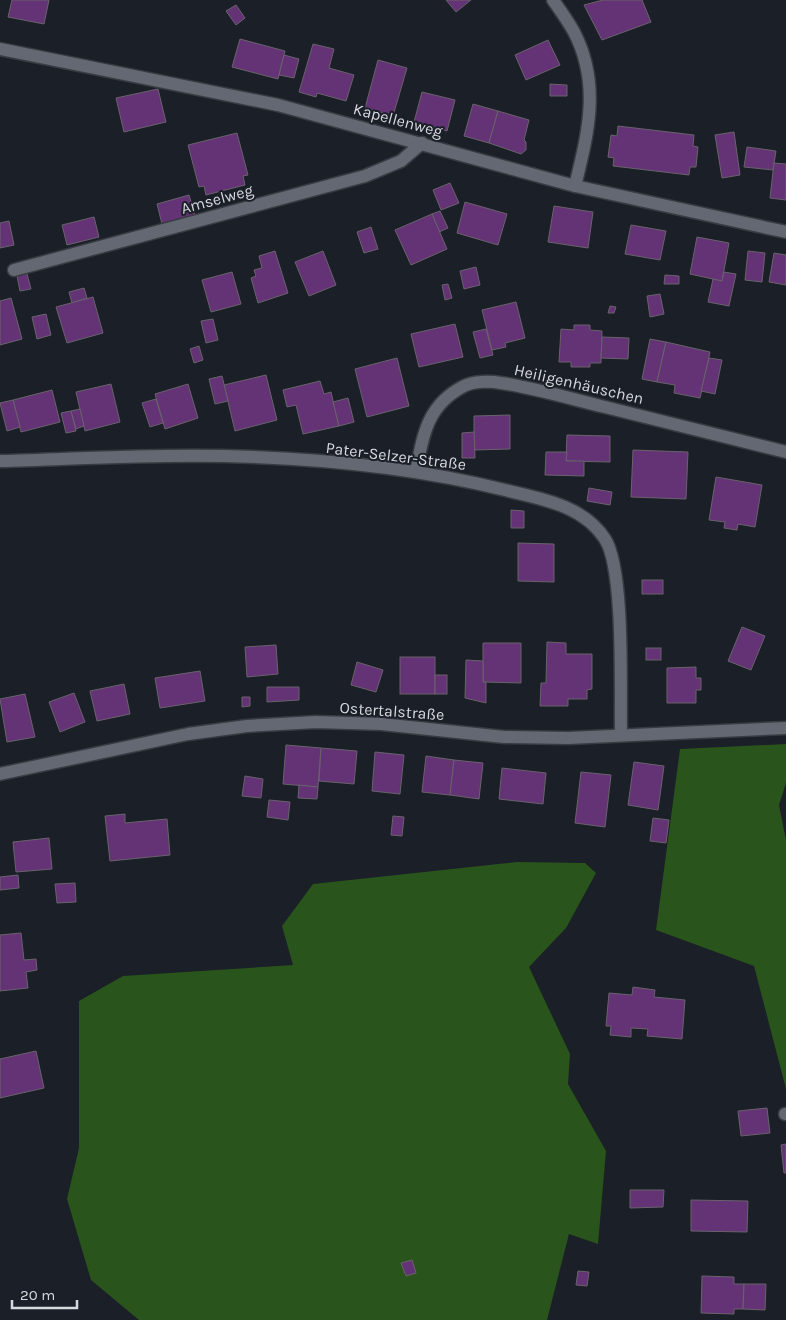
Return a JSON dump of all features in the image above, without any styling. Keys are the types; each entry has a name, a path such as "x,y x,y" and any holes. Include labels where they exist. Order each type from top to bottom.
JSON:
{"street":[{"path":"553,0 574,32 585,62 591,100 589,125 575,186"},
{"name":"Kapellenweg","path":"0,49 278,105 575,186 786,232"},
{"name":"Amselweg","path":"14,270 365,176 401,161 422,143"},
{"name":"Heiligenhäuschen","path":"416,472 422,436 431,414 448,397 465,386 482,382 500,382 786,452"},
{"name":"Pater-Selzer-Straße","path":"0,461 222,456 342,464 459,479 530,496 572,509 594,524 607,542 614,565 618,610 621,735"},
{"name":"Ostertalstraße","path":"0,774 188,734 247,726 316,722 381,724 504,737 621,735 786,728"}],"green space":[{"path":"786,744 786,783 779,805 786,840 786,1089 754,966 656,930 680,749"},
{"path":"517,862 585,863 596,873 566,928 529,967 570,1054 568,1084 606,1151 598,1244 569,1234 547,1320 139,1320 91,1280 67,1199 79,1148 79,1001 123,976 293,965 282,926 313,884"}],"building":[{"path":"12,0 49,0 44,24 8,17"},
{"path":"446,0 471,0 456,12"},
{"path":"603,0 642,0 651,22 602,40 584,5"},
{"path":"236,5 245,18 236,25 226,11"},
{"path":"240,39 285,51 278,79 232,67"},
{"path":"548,40 560,65 526,80 515,55"},
{"path":"313,44 334,49 329,68 354,75 346,101 317,93 316,97 299,92"},
{"path":"284,55 299,59 294,78 279,75"},
{"path":"378,60 407,68 393,116 365,108"},
{"path":"550,84 567,85 567,96 550,96"},
{"path":"158,89 166,122 124,132 116,98"},
{"path":"422,92 455,100 447,131 414,122"},
{"path":"473,104 498,111 489,143 464,136"},
{"path":"498,111 529,120 524,140 526,142 526,150 521,154 489,143"},
{"path":"618,126 694,135 693,146 698,147 696,167 690,167 689,175 613,166 614,158 608,157 611,135 617,136"},
{"path":"734,132 740,175 722,178 715,135"},
{"path":"237,133 248,175 243,176 245,185 206,195 204,186 199,187 188,145"},
{"path":"747,147 776,151 773,170 744,167"},
{"path":"774,163 786,164 786,200 770,198"},
{"path":"450,183 459,203 441,210 433,190"},
{"path":"189,195 195,215 162,224 157,204"},
{"path":"465,202 507,214 498,245 457,233"},
{"path":"554,206 593,212 588,248 548,242"},
{"path":"440,211 448,228 439,232 432,214"},
{"path":"432,214 447,249 411,265 395,230"},
{"path":"94,217 99,237 67,245 62,225"},
{"path":"9,221 14,245 0,248 0,223"},
{"path":"631,225 666,231 660,260 625,254"},
{"path":"371,227 378,249 364,253 357,232"},
{"path":"697,237 729,243 722,281 690,274"},
{"path":"275,251 288,293 258,303 251,278 256,276 254,270 262,268 259,256"},
{"path":"323,251 336,285 309,296 295,262"},
{"path":"748,251 765,253 762,282 745,280"},
{"path":"774,253 786,255 786,285 769,282"},
{"path":"476,267 480,285 464,289 460,271"},
{"path":"232,272 241,304 211,312 202,280"},
{"path":"724,272 736,274 729,306 708,302 713,279 722,281"},
{"path":"27,274 31,289 20,291 17,276"},
{"path":"665,275 679,276 679,284 664,284"},
{"path":"448,284 452,298 445,300 442,285"},
{"path":"84,288 87,298 72,303 69,292"},
{"path":"660,294 664,314 650,317 647,296"},
{"path":"93,297 103,333 67,343 56,307"},
{"path":"11,298 22,339 0,345 0,301"},
{"path":"516,302 525,338 505,343 506,347 492,350 482,310"},
{"path":"610,306 616,307 614,313 608,313"},
{"path":"46,314 51,335 37,339 32,317"},
{"path":"213,319 218,340 206,343 201,321"},
{"path":"455,324 463,357 419,367 411,334"},
{"path":"574,325 590,325 590,330 602,331 601,363 590,363 590,367 571,367 571,362 559,362 561,329 574,330"},
{"path":"486,329 493,355 480,358 473,332"},
{"path":"602,337 629,338 628,359 601,358"},
{"path":"650,339 666,342 657,382 642,379"},
{"path":"666,342 710,352 700,398 674,393 675,385 657,382"},
{"path":"199,346 203,360 194,363 190,349"},
{"path":"397,358 409,406 367,417 355,369"},
{"path":"709,358 722,360 715,394 701,391"},
{"path":"266,375 277,420 235,431 224,385"},
{"path":"222,376 228,401 215,404 209,379"},
{"path":"320,381 324,394 331,392 339,426 303,434 296,405 287,407 283,390"},
{"path":"111,384 120,422 85,431 76,392"},
{"path":"188,384 198,418 165,429 155,394"},
{"path":"52,390 60,422 21,432 13,400"},
{"path":"348,398 354,422 339,426 333,402"},
{"path":"156,399 163,423 150,427 142,403"},
{"path":"13,400 20,427 7,431 0,403"},
{"path":"80,409 84,426 76,429 71,411"},
{"path":"71,411 76,431 66,433 61,413"},
{"path":"510,415 510,449 474,450 474,416"},
{"path":"474,432 475,458 462,458 462,433"},
{"path":"567,435 610,436 610,462 566,461"},
{"path":"633,450 688,452 686,499 631,497"},
{"path":"546,452 567,452 566,461 584,461 584,476 545,475"},
{"path":"716,477 762,485 755,527 738,524 737,530 724,528 725,522 709,520"},
{"path":"589,488 612,492 610,505 587,501"},
{"path":"511,510 524,511 524,528 511,528"},
{"path":"518,543 554,544 554,582 518,581"},
{"path":"642,580 663,580 663,594 642,594"},
{"path":"742,627 765,636 751,670 728,661"},
{"path":"547,642 566,643 566,654 592,654 592,689 587,690 587,699 568,699 568,706 540,706 541,683 546,683"},
{"path":"483,643 521,643 521,683 483,682"},
{"path":"276,645 278,674 247,677 245,647"},
{"path":"646,648 661,648 661,660 646,660"},
{"path":"400,657 435,657 435,694 400,694"},
{"path":"466,660 483,661 486,703 465,698"},
{"path":"357,662 383,670 376,692 351,685"},
{"path":"696,667 696,678 701,678 701,690 696,690 696,703 667,703 667,668"},
{"path":"200,671 205,701 160,708 155,678"},
{"path":"435,675 447,675 447,694 435,694"},
{"path":"124,684 130,714 97,721 90,691"},
{"path":"267,687 299,687 299,700 267,702"},
{"path":"74,693 85,722 60,732 49,702"},
{"path":"25,694 35,737 7,742 0,699"},
{"path":"242,697 250,697 250,706 242,707"},
{"path":"286,745 321,748 318,787 283,784"},
{"path":"321,748 357,751 354,784 319,781"},
{"path":"375,752 404,755 400,794 372,791"},
{"path":"426,756 454,760 450,795 422,792"},
{"path":"454,760 483,763 479,799 450,795"},
{"path":"634,762 664,766 658,810 628,805"},
{"path":"502,768 546,773 543,804 499,799"},
{"path":"581,772 611,775 605,827 575,823"},
{"path":"245,776 263,779 261,798 242,796"},
{"path":"299,785 318,787 317,799 298,798"},
{"path":"269,800 290,802 288,820 267,817"},
{"path":"125,814 125,823 167,819 170,855 110,861 105,816"},
{"path":"393,816 404,817 402,836 391,835"},
{"path":"653,818 669,820 666,843 650,841"},
{"path":"49,838 52,869 16,872 13,842"},
{"path":"18,875 19,888 0,890 0,877"},
{"path":"75,883 76,902 57,903 55,884"},
{"path":"21,933 24,960 36,959 37,970 26,972 28,988 0,991 0,935"},
{"path":"633,987 655,990 654,997 685,1000 682,1039 647,1036 648,1029 631,1028 631,1037 610,1035 611,1026 606,1026 609,993 632,995"},
{"path":"36,1051 44,1088 0,1098 0,1059"},
{"path":"767,1108 770,1133 741,1136 738,1111"},
{"path":"786,1144 786,1173 784,1173 781,1145"},
{"path":"630,1190 664,1190 663,1207 630,1208"},
{"path":"691,1200 748,1201 747,1232 691,1231"},
{"path":"412,1260 416,1273 406,1276 401,1263"},
{"path":"578,1271 589,1272 587,1286 576,1285"},
{"path":"702,1276 734,1277 734,1284 744,1284 743,1309 734,1309 734,1314 701,1313"},
{"path":"744,1284 766,1284 765,1310 743,1309"}]}
